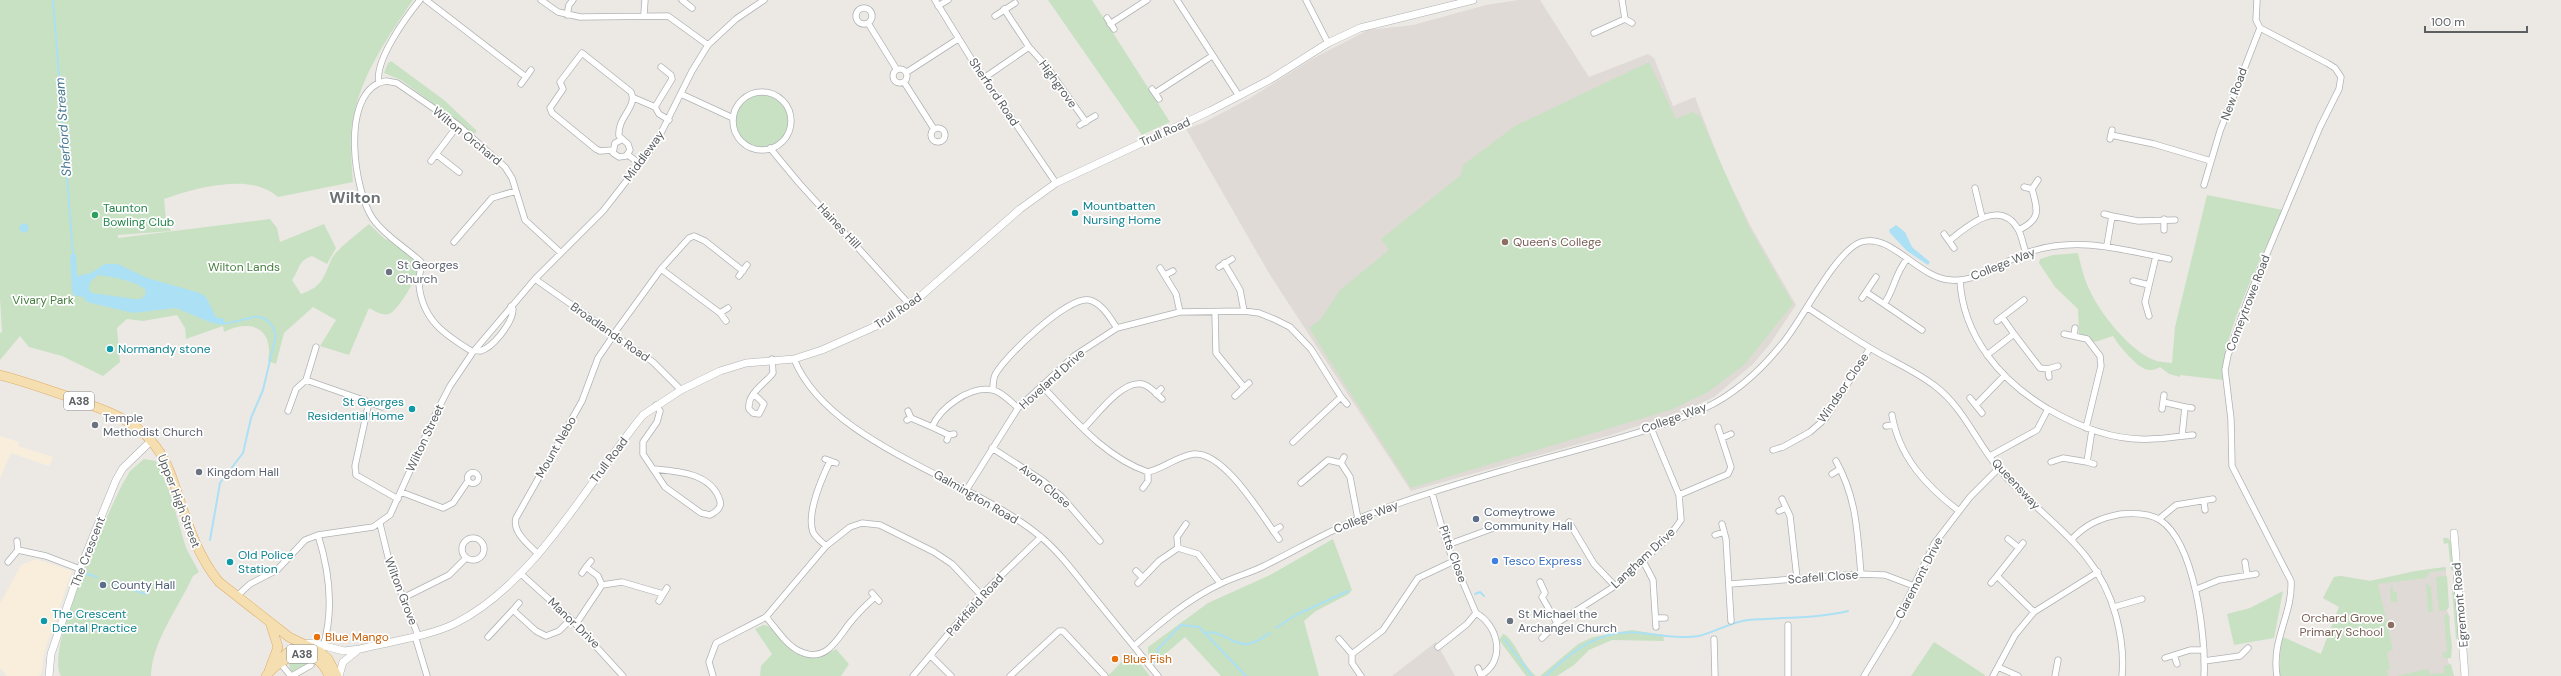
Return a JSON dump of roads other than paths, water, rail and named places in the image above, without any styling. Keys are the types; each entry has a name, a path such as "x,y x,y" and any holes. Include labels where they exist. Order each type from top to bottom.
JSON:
{"main road":[{"name":"Upper High Street","path":"0,375 125,418 152,440 162,454 171,473 199,554 219,582 237,596"},
{"name":"A38","path":"237,596 289,637 304,644 328,659 338,676"},
{"name":"A38","path":"268,674 278,648 270,621"},
{"name":"A38","path":"268,674 287,653 304,644"},
{"name":"A38","path":"268,674 281,664 302,654 312,655 321,662 329,676"}],"street":[{"path":"420,0 387,49 377,75 379,83 368,90 364,96 355,131 355,161 360,188 369,214 380,228 421,262 419,284 433,324 442,333 474,351"},
{"path":"426,0 526,77"},
{"path":"541,0 558,12 580,17 644,14 668,16 708,45"},
{"path":"567,15 569,5 573,0"},
{"path":"644,14 645,0"},
{"path":"682,0 692,8"},
{"name":"Middleway","path":"474,351 535,279 603,211 640,164 669,120 681,94 708,45 736,19 764,0"},
{"name":"Sherford Road","path":"935,0 958,39 1056,183"},
{"path":"938,6 948,0"},
{"path":"1110,24 1147,0"},
{"path":"1177,0 1239,96"},
{"path":"1306,0 1328,43"},
{"name":"Trull Road","path":"304,644 344,651 360,649 455,624 470,615 520,574 538,554 643,415 656,405 720,370 772,359 794,358 856,336 876,326 909,304 1020,209 1056,183 1189,122 1239,96 1328,43 1360,28 1458,2 1473,0"},
{"path":"1622,0 1626,16 1625,19"},
{"path":"2257,0 2256,20 2260,28"},
{"path":"995,16 1015,3"},
{"name":"Highgrove","path":"1004,9 1029,47 1047,67 1086,122"},
{"path":"1107,18 1114,29"},
{"path":"1625,19 1632,23"},
{"path":"1594,33 1625,19"},
{"path":"868,23 897,70"},
{"name":"New Road","path":"2204,185 2222,124 2260,28"},
{"name":"Comeytrowe Road","path":"2260,28 2327,63 2335,68 2341,77 2339,89 2320,128 2250,294 2228,355 2225,370 2231,419 2232,466 2291,581 2292,595 2278,635 2277,676"},
{"path":"907,72 958,39"},
{"path":"984,78 1029,47"},
{"path":"612,150 600,151 596,149 552,112 550,108 563,89 560,82 582,53 631,92 634,98 655,107 659,114 669,120"},
{"path":"1159,99 1154,91 1212,56"},
{"path":"655,107 672,79 661,67"},
{"path":"897,70 902,69 907,72"},
{"path":"521,84 531,70"},
{"path":"897,70 894,74 894,79 900,83 904,82"},
{"path":"904,82 907,77 907,72"},
{"name":"Wilton Orchard","path":"379,83 386,81 397,83 458,125 505,167 516,191 525,220 561,253"},
{"path":"904,82 934,129"},
{"path":"768,92 783,101 788,109 790,126 780,144 770,148 754,148 746,145 735,133 733,118 741,100 754,93 768,92"},
{"path":"681,94 733,118"},
{"path":"628,155 630,147 621,140 618,127 634,98"},
{"path":"1080,125 1095,116"},
{"path":"431,161 458,125"},
{"path":"2111,135 2154,144 2211,161"},
{"path":"612,150 615,143 621,140"},
{"name":"Haines Hill","path":"770,148 799,184 909,304"},
{"path":"612,150 618,158 628,155"},
{"path":"436,154 459,172"},
{"path":"628,155 640,164"},
{"path":"2019,230 2034,220 2037,215 2032,189 2038,180"},
{"path":"2024,187 2032,189"},
{"path":"1975,188 1982,217"},
{"path":"454,242 492,198 516,191"},
{"path":"2104,214 2138,222 2164,219 2175,220"},
{"path":"1949,241 1982,217 1992,215 2005,218 2019,230 2026,253"},
{"path":"2107,245 2112,216"},
{"path":"2164,219 2164,230"},
{"path":"1944,234 1954,248"},
{"name":"Mount Nebo","path":"538,554 520,534 515,523 516,518 582,401 598,358 613,335 661,269 681,246 694,236 705,241 743,271"},
{"name":"College Way","path":"1134,646 1184,605 1220,584 1260,568 1358,519 1432,493 1650,428 1705,408 1728,395 1756,373 1779,348 1841,258 1858,243 1867,241 1882,244 1930,275 1950,280 1970,279 2026,253 2075,243 2107,245 2169,259"},
{"path":"2150,316 2142,306 2156,256"},
{"path":"1219,267 1232,259"},
{"path":"1884,304 1893,289 1896,274 1907,259"},
{"path":"1224,263 1243,296 1244,312"},
{"path":"739,276 747,265"},
{"path":"1160,268 1176,294 1180,312"},
{"path":"661,269 720,313 726,321"},
{"path":"1165,275 1173,270"},
{"path":"1862,298 1876,277"},
{"name":"Broadlands Road","path":"535,279 653,362 681,390"},
{"path":"1960,280 1966,316 1973,333 1987,355 2004,376 2025,395 2048,409 2092,430 2130,439 2193,435"},
{"path":"2133,281 2149,284"},
{"path":"1866,292 1922,330"},
{"path":"993,390 995,376 1018,348 1039,328 1077,301 1089,300 1096,304 1116,328"},
{"path":"2024,300 1999,319 2014,334 2040,368 2048,369 2058,366"},
{"name":"Middleway","path":"474,351 480,351 490,346 512,317 513,309 511,306"},
{"path":"720,313 728,308"},
{"name":"Queensway","path":"1808,308 1870,348 1926,379 1948,397 1960,410 1998,469 2071,540 2098,572 2114,607 2122,648 2122,676"},
{"name":"Hoveland Drive","path":"967,488 1018,408 1041,385 1074,356 1116,328 1180,312 1259,313 1290,328 1321,361 1341,397"},
{"path":"1215,312 1216,353 1246,385 1235,396"},
{"path":"2074,336 2075,328"},
{"path":"1987,355 2014,334"},
{"path":"2064,334 2074,336 2091,343 2100,356 2100,371 2086,428"},
{"path":"288,412 296,389 306,380 316,347"},
{"name":"Windsor Close","path":"1773,450 1783,447 1810,432 1826,418 1870,348"},
{"name":"Wilton Street","path":"380,524 390,515 436,413 450,386 474,351"},
{"name":"Galmington Road","path":"794,358 799,371 814,392 855,428 888,450 967,488 1014,516 1041,537 1073,571 1158,676"},
{"path":"754,394 773,373 772,359"},
{"path":"2048,369 2049,377"},
{"path":"2100,371 2106,375"},
{"path":"1976,406 2004,376"},
{"path":"306,380 382,407"},
{"path":"1084,428 1125,387 1142,384 1159,391 1162,399"},
{"path":"1041,385 1084,428 1116,456 1131,466 1148,472 1160,469 1182,456 1196,454 1209,456 1226,468 1279,539"},
{"path":"932,427 944,408 981,390 993,390 1018,408"},
{"path":"2162,409 2164,395"},
{"path":"1293,442 1341,397 1347,404"},
{"path":"1970,398 1982,413"},
{"path":"369,402 354,470 359,477 398,499"},
{"path":"2163,402 2192,408"},
{"path":"654,469 681,471 705,482 717,495 720,505 719,509 710,515 701,513 665,487 643,454 643,442 657,422 660,411 656,405"},
{"path":"2182,436 2185,407"},
{"path":"1990,456 2037,430 2048,409"},
{"path":"908,412 909,419 932,427 950,436"},
{"path":"1892,416 1894,425 1920,477 1933,491 1959,511"},
{"path":"1886,426 1894,425"},
{"name":"Langham Drive","path":"1542,638 1557,623 1615,586 1643,561 1678,526 1682,510 1679,495 1650,428"},
{"path":"1679,495 1728,474 1731,468 1718,428"},
{"path":"1294,430 1300,435"},
{"path":"2087,462 2092,430"},
{"path":"1722,438 1731,434"},
{"name":"The Crescent","path":"49,676 51,654 80,569 116,480 123,468 152,440"},
{"name":"Avon Close","path":"992,448 1043,481 1062,497 1081,516 1091,533 1100,541"},
{"path":"2051,462 2063,458 2094,464"},
{"path":"826,546 814,533 812,524 818,489 827,460 836,463"},
{"path":"1301,483 1328,460 1342,460 1350,477 1358,519"},
{"path":"1836,461 1852,498 1861,574"},
{"path":"1832,474 1840,469"},
{"name":"Claremont Drive","path":"1864,676 1887,639 1929,554 1959,511 1998,469"},
{"path":"1143,488 1148,481 1148,472"},
{"path":"401,492 437,508 443,508 453,503 468,481"},
{"name":"Pitts Close","path":"1432,493 1448,545 1476,613 1492,632 1498,646 1494,665 1489,674"},
{"path":"1782,499 1792,529 1797,578"},
{"path":"2159,520 2176,505 2213,499"},
{"path":"2204,501 2205,510"},
{"path":"1779,511 1786,508"},
{"path":"2071,540 2088,524 2108,517 2137,513 2159,520 2176,539 2197,589 2201,609 2204,676"},
{"path":"1569,522 1594,564 1615,586"},
{"path":"713,676 709,662 716,643 766,618 826,546 850,527 862,523 880,525 944,558 981,595"},
{"path":"237,596 250,584 277,570 305,540 318,535 380,524"},
{"name":"Wilton Grove","path":"380,524 390,565 417,635 427,676"},
{"path":"1178,548 1177,537 1186,524"},
{"path":"1722,524 1730,584 1731,621"},
{"path":"1448,545 1499,526"},
{"path":"1091,533 1097,527"},
{"path":"1273,531 1280,527"},
{"path":"1715,534 1724,532"},
{"name":"Egremont Road","path":"2454,533 2465,676"},
{"path":"318,535 326,570 328,592 328,620 323,647"},
{"name":"Parkfield Road","path":"912,676 931,656 981,595 1041,537"},
{"path":"2008,539 2019,548"},
{"path":"8,562 18,550 17,541"},
{"path":"1991,583 2023,543"},
{"path":"1138,584 1165,556 1178,548 1198,554 1220,584"},
{"path":"18,550 46,556 80,569"},
{"path":"403,598 449,575 466,558"},
{"path":"582,573 591,560"},
{"path":"1352,654 1383,630 1418,578 1454,561"},
{"path":"1643,561 1653,580 1656,627"},
{"path":"2245,562 2247,575"},
{"path":"586,567 598,576 602,585"},
{"path":"1136,571 1143,578"},
{"path":"1993,676 2018,630 2034,612 2098,572"},
{"name":"Manor Drive","path":"520,574 571,619 623,676"},
{"name":"Scafell Close","path":"1730,584 1861,574 1885,575 1914,586"},
{"path":"2197,589 2219,580 2256,574"},
{"path":"1997,576 2034,612"},
{"path":"576,624 602,585 622,582 663,594"},
{"path":"1540,582 1545,593 1542,597 1557,623"},
{"path":"659,602 667,588"},
{"path":"766,618 798,651 810,655 822,654 832,648 849,623 875,597"},
{"path":"2114,607 2142,599"},
{"path":"488,637 519,603"},
{"path":"513,610 536,631 546,636 559,631 571,619"},
{"path":"1723,610 1730,610"},
{"path":"1438,647 1467,624 1476,613"},
{"path":"1656,618 1664,618"},
{"path":"490,625 495,630"},
{"path":"1788,625 1788,676"},
{"path":"1010,676 1059,631 1063,631 1105,676"},
{"path":"1339,639 1352,654 1352,663 1362,676"},
{"path":"1714,639 1715,676"},
{"path":"1707,646 1714,647"},
{"path":"2204,661 2240,656 2248,648"},
{"name":"Trull Road","path":"338,676 343,662 360,649"},
{"path":"2165,658 2190,650 2204,650"},
{"path":"2174,655 2177,664"},
{"path":"931,656 951,676"},
{"path":"2056,676 2058,660"},
{"path":"281,664 292,676 311,665"},
{"path":"1998,666 2018,676"},
{"path":"1478,668 1481,675 1489,674"}],"water":[{"path":"22,224 26,224 28,228 26,232 22,232 20,230 20,226"},
{"path":"1896,225 1905,232 1912,247 1930,262 1928,265 1907,251 1890,233 1889,230"},
{"path":"76,254 77,276 91,273 105,264 118,264 147,278 200,293 206,297 216,317 224,319 225,325 212,323 176,308 133,313 87,302 83,297 73,295 70,255","holes":["98,275 123,279 135,283 145,289 146,294 141,299 135,299 92,293 89,290 90,282"]}],"waterway":[{"name":"Sherford Stream","path":"53,0 73,254"},
{"path":"210,540 220,483 243,453 251,418 263,390 276,335 266,319 260,317 225,323"},
{"path":"84,573 97,577"},
{"path":"113,583 146,594"},
{"path":"1276,628 1296,615 1348,591"},
{"path":"1475,594 1480,592 1484,596"},
{"path":"1546,676 1556,666 1577,650 1589,643 1613,634 1627,632 1692,637 1748,620 1811,617 1848,611"},
{"path":"1155,662 1158,649 1181,625 1199,627 1246,676"},
{"path":"1205,633 1215,633 1242,644 1257,641 1270,633"},
{"path":"1504,639 1532,676"}],"place":[{"name":"Mountbatten Nursing Home","path":"1075,213"},
{"name":"Taunton Bowling Club","path":"95,215"},
{"name":"Queen's College","path":"1505,242"},
{"name":"St Georges Church","path":"389,272"},
{"name":"Normandy stone","path":"110,349"},
{"name":"St Georges Residential Home","path":"412,409"},
{"name":"Temple Methodist Church","path":"95,425"},
{"name":"Kingdom Hall","path":"199,472"},
{"name":"Comeytrowe Community Hall","path":"1476,519"},
{"name":"Tesco Express","path":"1495,561"},
{"name":"Old Police Station","path":"230,562"},
{"name":"County Hall","path":"103,585"},
{"name":"The Crescent Dental Practice","path":"44,621"},
{"name":"St Michael the Archangel Church","path":"1510,621"},
{"name":"Orchard Grove Primary School","path":"2391,625"},
{"name":"Blue Mango","path":"317,637"},
{"name":"Blue Fish","path":"1115,659"}],"district":[{"name":"Wilton","path":"355,197"}],"park label":[{"name":"Wilton Lands","path":"244,267"},
{"name":"Vivary Park","path":"43,300"}]}
